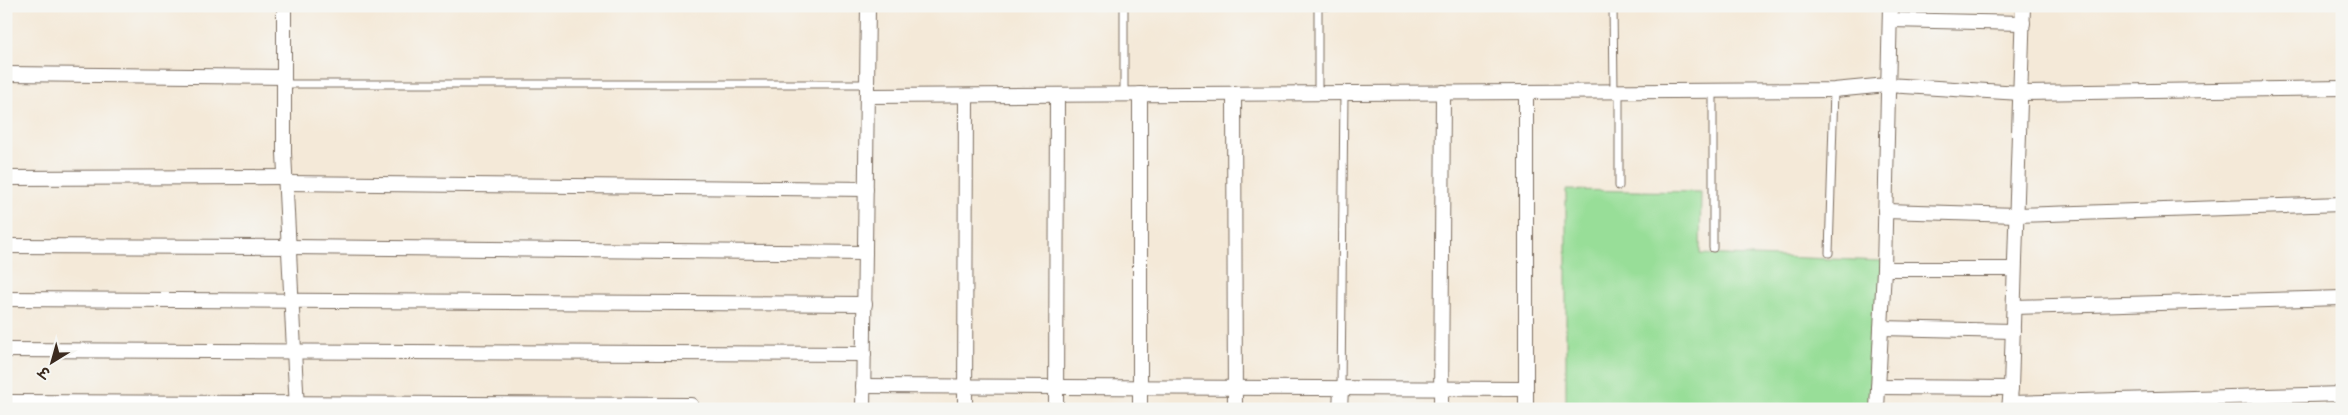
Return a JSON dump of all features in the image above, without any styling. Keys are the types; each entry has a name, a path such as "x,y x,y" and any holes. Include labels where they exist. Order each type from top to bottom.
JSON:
{"street":[{"path":"284,6 286,180 296,407"},
{"path":"863,409 868,6"},
{"path":"2024,6 2017,150 2018,214 2009,406 2342,394"},
{"path":"1877,409 1884,270 1890,13 2023,24"},
{"path":"6,74 284,80"},
{"path":"868,90 966,96 1318,92 1834,90 1887,85 2021,93 2342,88"},
{"path":"1440,409 1444,92"},
{"path":"1526,92 1526,409"},
{"path":"1234,93 1234,409"},
{"path":"1140,94 1140,409"},
{"path":"1056,409 1057,95"},
{"path":"965,409 966,96"},
{"path":"6,178 286,180 866,189"},
{"path":"1885,211 2018,214 2342,204"},
{"path":"6,246 289,247 865,254"},
{"path":"1884,270 2014,269"},
{"path":"2014,307 2342,298"},
{"path":"6,299 291,299 865,304"},
{"path":"1881,328 2013,331"},
{"path":"6,350 864,354"},
{"path":"863,386 1526,389"},
{"path":"1878,387 2011,388"},
{"path":"1340,409 1341,389"},
{"path":"6,402 296,407 690,405"}],"lane":[{"path":"1124,6 1124,94"},
{"path":"1318,92 1318,6 1327,6"},
{"path":"1613,6 1619,186"},
{"path":"284,80 868,90"},
{"path":"1829,253 1834,90"},
{"path":"1713,91 1713,248"},
{"path":"1341,389 1344,92"}],"green space":[{"path":"1566,190 1701,192 1700,254 1883,261 1878,409 1566,409"}]}
